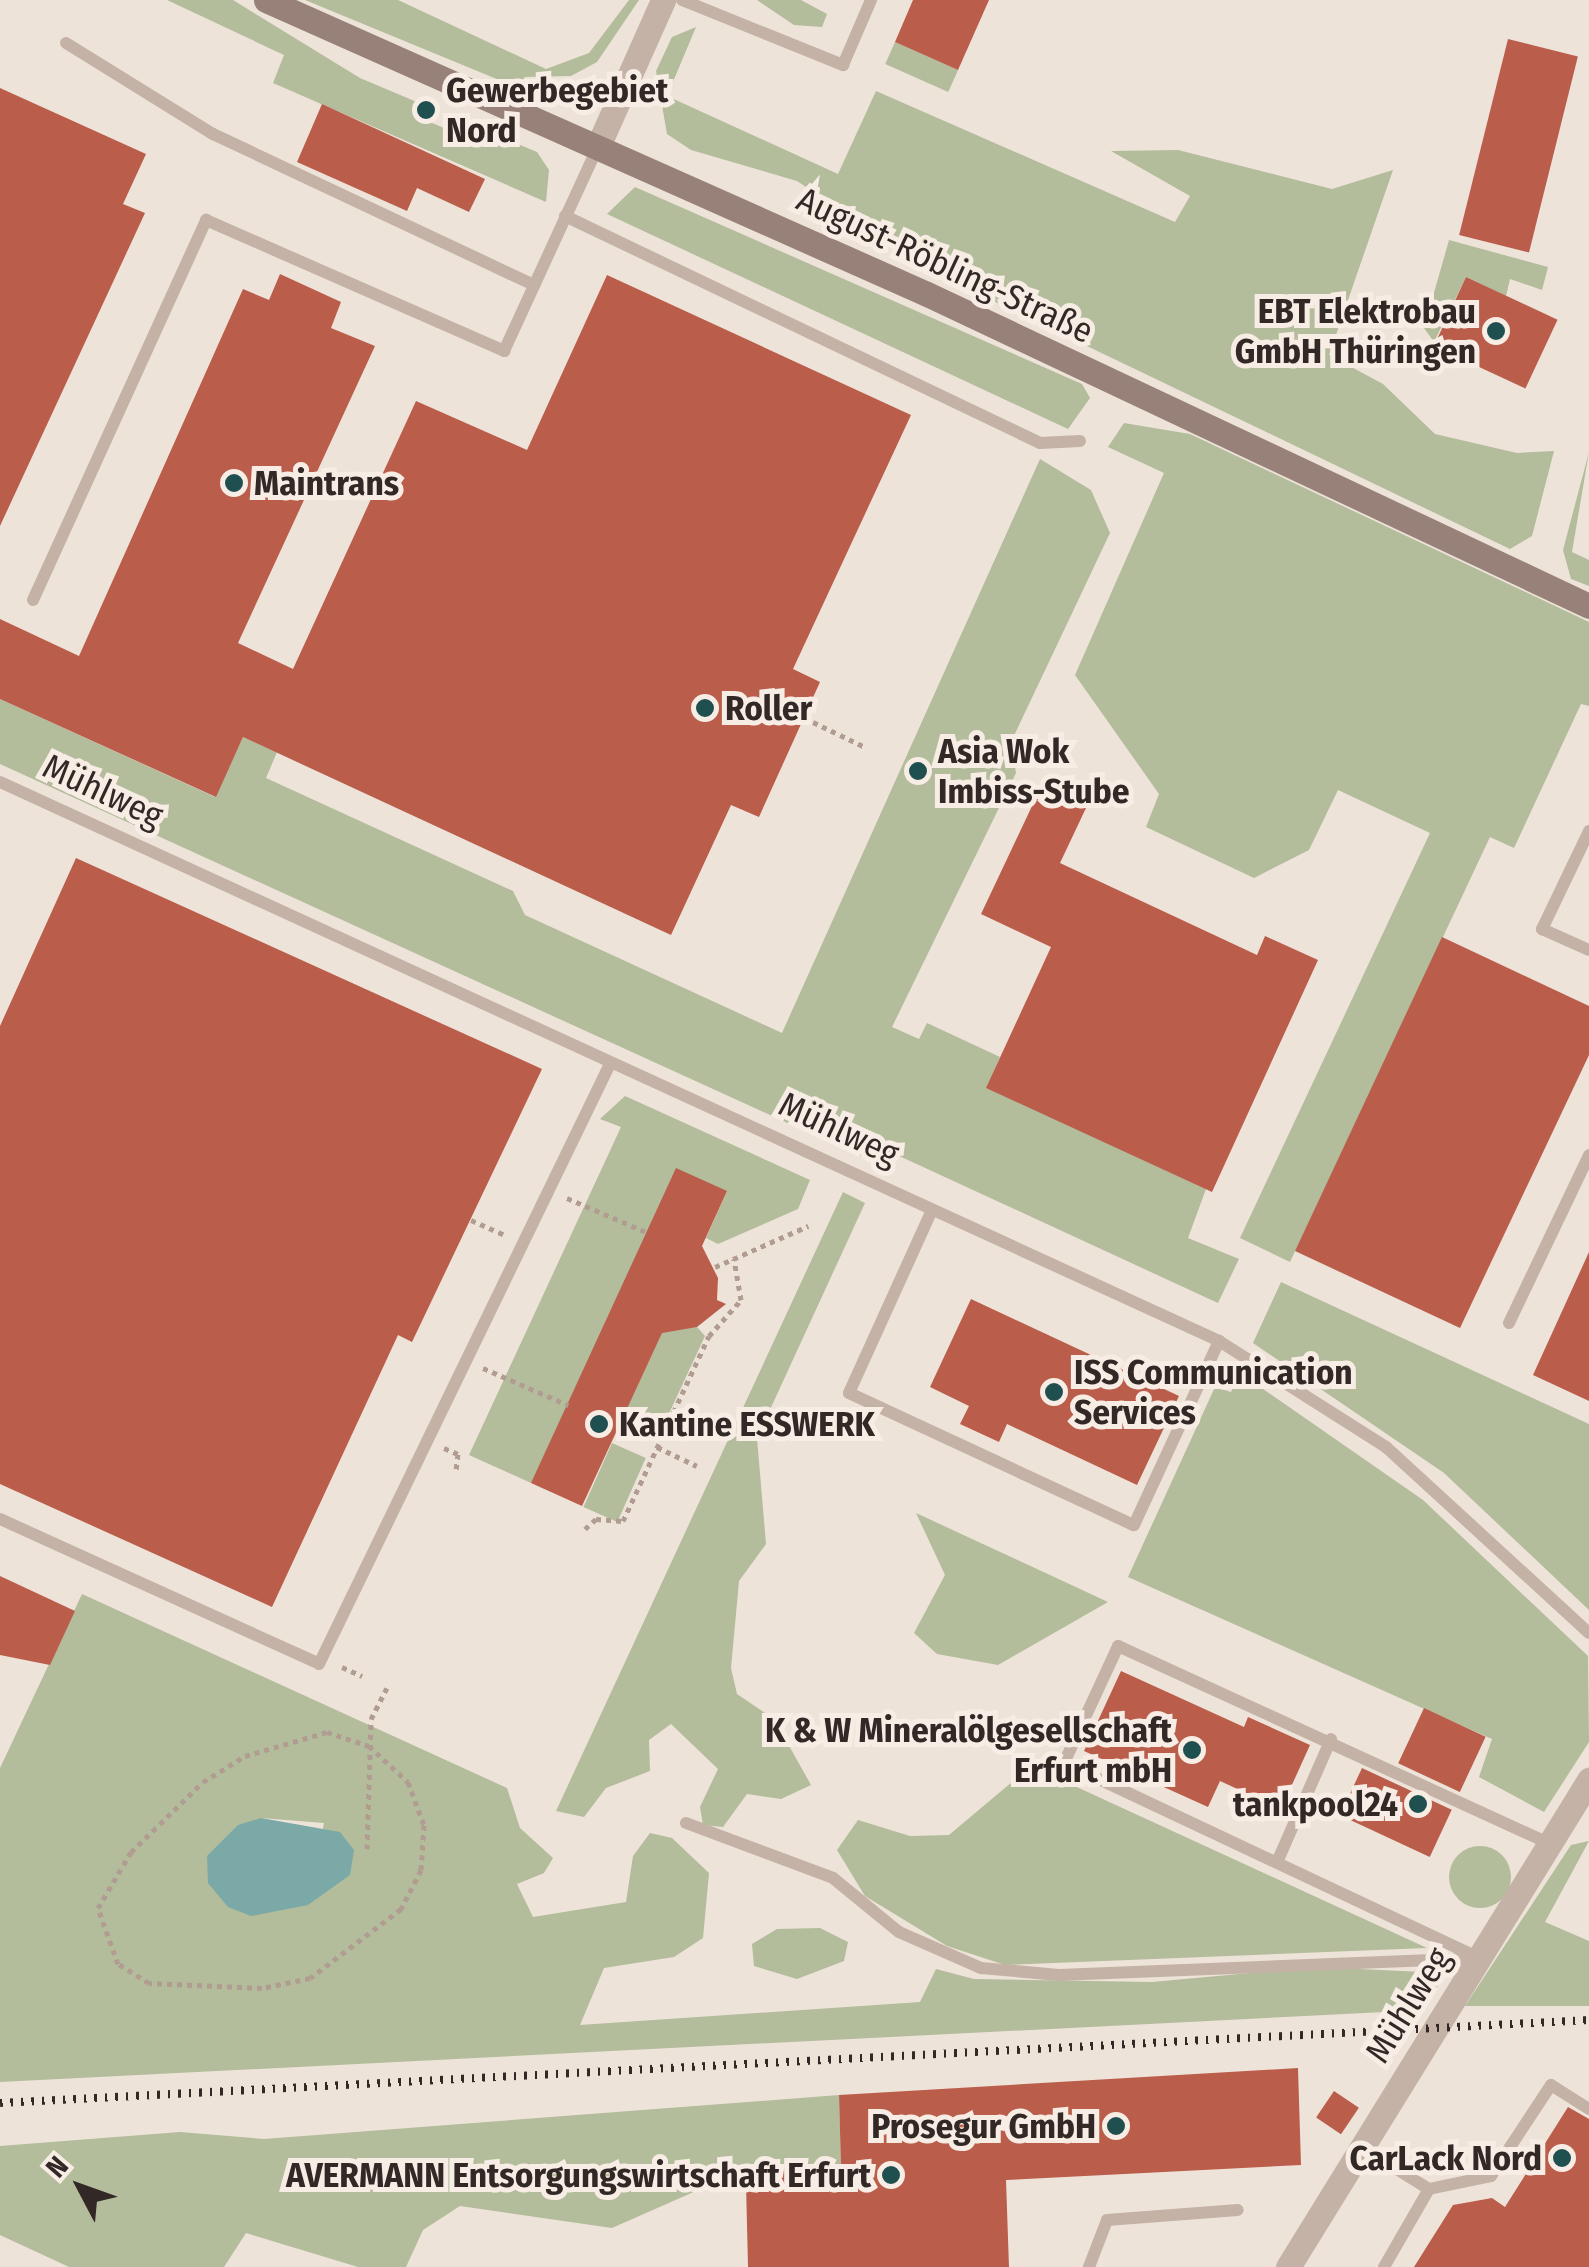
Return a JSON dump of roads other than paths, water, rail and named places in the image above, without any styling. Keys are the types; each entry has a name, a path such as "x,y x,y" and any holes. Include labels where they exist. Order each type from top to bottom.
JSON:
{"street":[{"name":"August-Röbling-Straße","path":"266,0 598,144 1589,606"},
{"path":"598,144 663,0"},
{"name":"Mühlweg","path":"1288,2267 1589,1780"}],"lane":[{"path":"682,0 843,66 872,0"},
{"path":"66,43 213,134 534,285"},
{"path":"33,600 206,220 504,351 598,144"},
{"path":"565,216 1040,443 1080,441"},
{"name":"Mühlweg","path":"0,782 1219,1341 1386,1447 1589,1633"},
{"path":"1589,831 1542,929 1589,950"},
{"path":"0,1519 319,1664 442,1396 471,1362 610,1064"},
{"path":"1510,1323 1589,1155"},
{"path":"932,1210 849,1393 1134,1526 1219,1341"},
{"path":"1479,1958 1278,1860 1064,1763 1118,1646 1331,1739 1549,1842"},
{"path":"1278,1860 1331,1739"},
{"path":"686,1823 833,1878 899,1932 982,1968 1058,1975 1479,1958"},
{"path":"1361,2147 1428,2189 1491,2176 1551,2085 1589,2109"},
{"path":"1384,2267 1428,2189"},
{"path":"1090,2267 1108,2220 1238,2210"}],"water":[{"path":"261,1818 340,1832 354,1850 350,1875 308,1905 251,1916 228,1907 208,1883 207,1856 238,1825"}],"railway":[{"path":"0,2103 1589,2020"}],"place":[{"name":"Gewerbegebiet Nord","path":"426,110"},
{"name":"EBT Elektrobau GmbH Thüringen","path":"1496,331"},
{"name":"Maintrans","path":"234,483"},
{"name":"Roller","path":"705,708"},
{"name":"Asia Wok Imbiss-Stube","path":"918,771"},
{"name":"ISS Communication Services","path":"1054,1392"},
{"name":"Kantine ESSWERK","path":"599,1424"},
{"name":"K & W Mineralölgesellschaft Erfurt mbH","path":"1192,1750"},
{"name":"tankpool24","path":"1418,1804"},
{"name":"Prosegur GmbH","path":"1116,2126"},
{"name":"CarLack Nord","path":"1562,2158"},
{"name":"AVERMANN Entsorgungswirtschaft Erfurt","path":"891,2175"}]}
